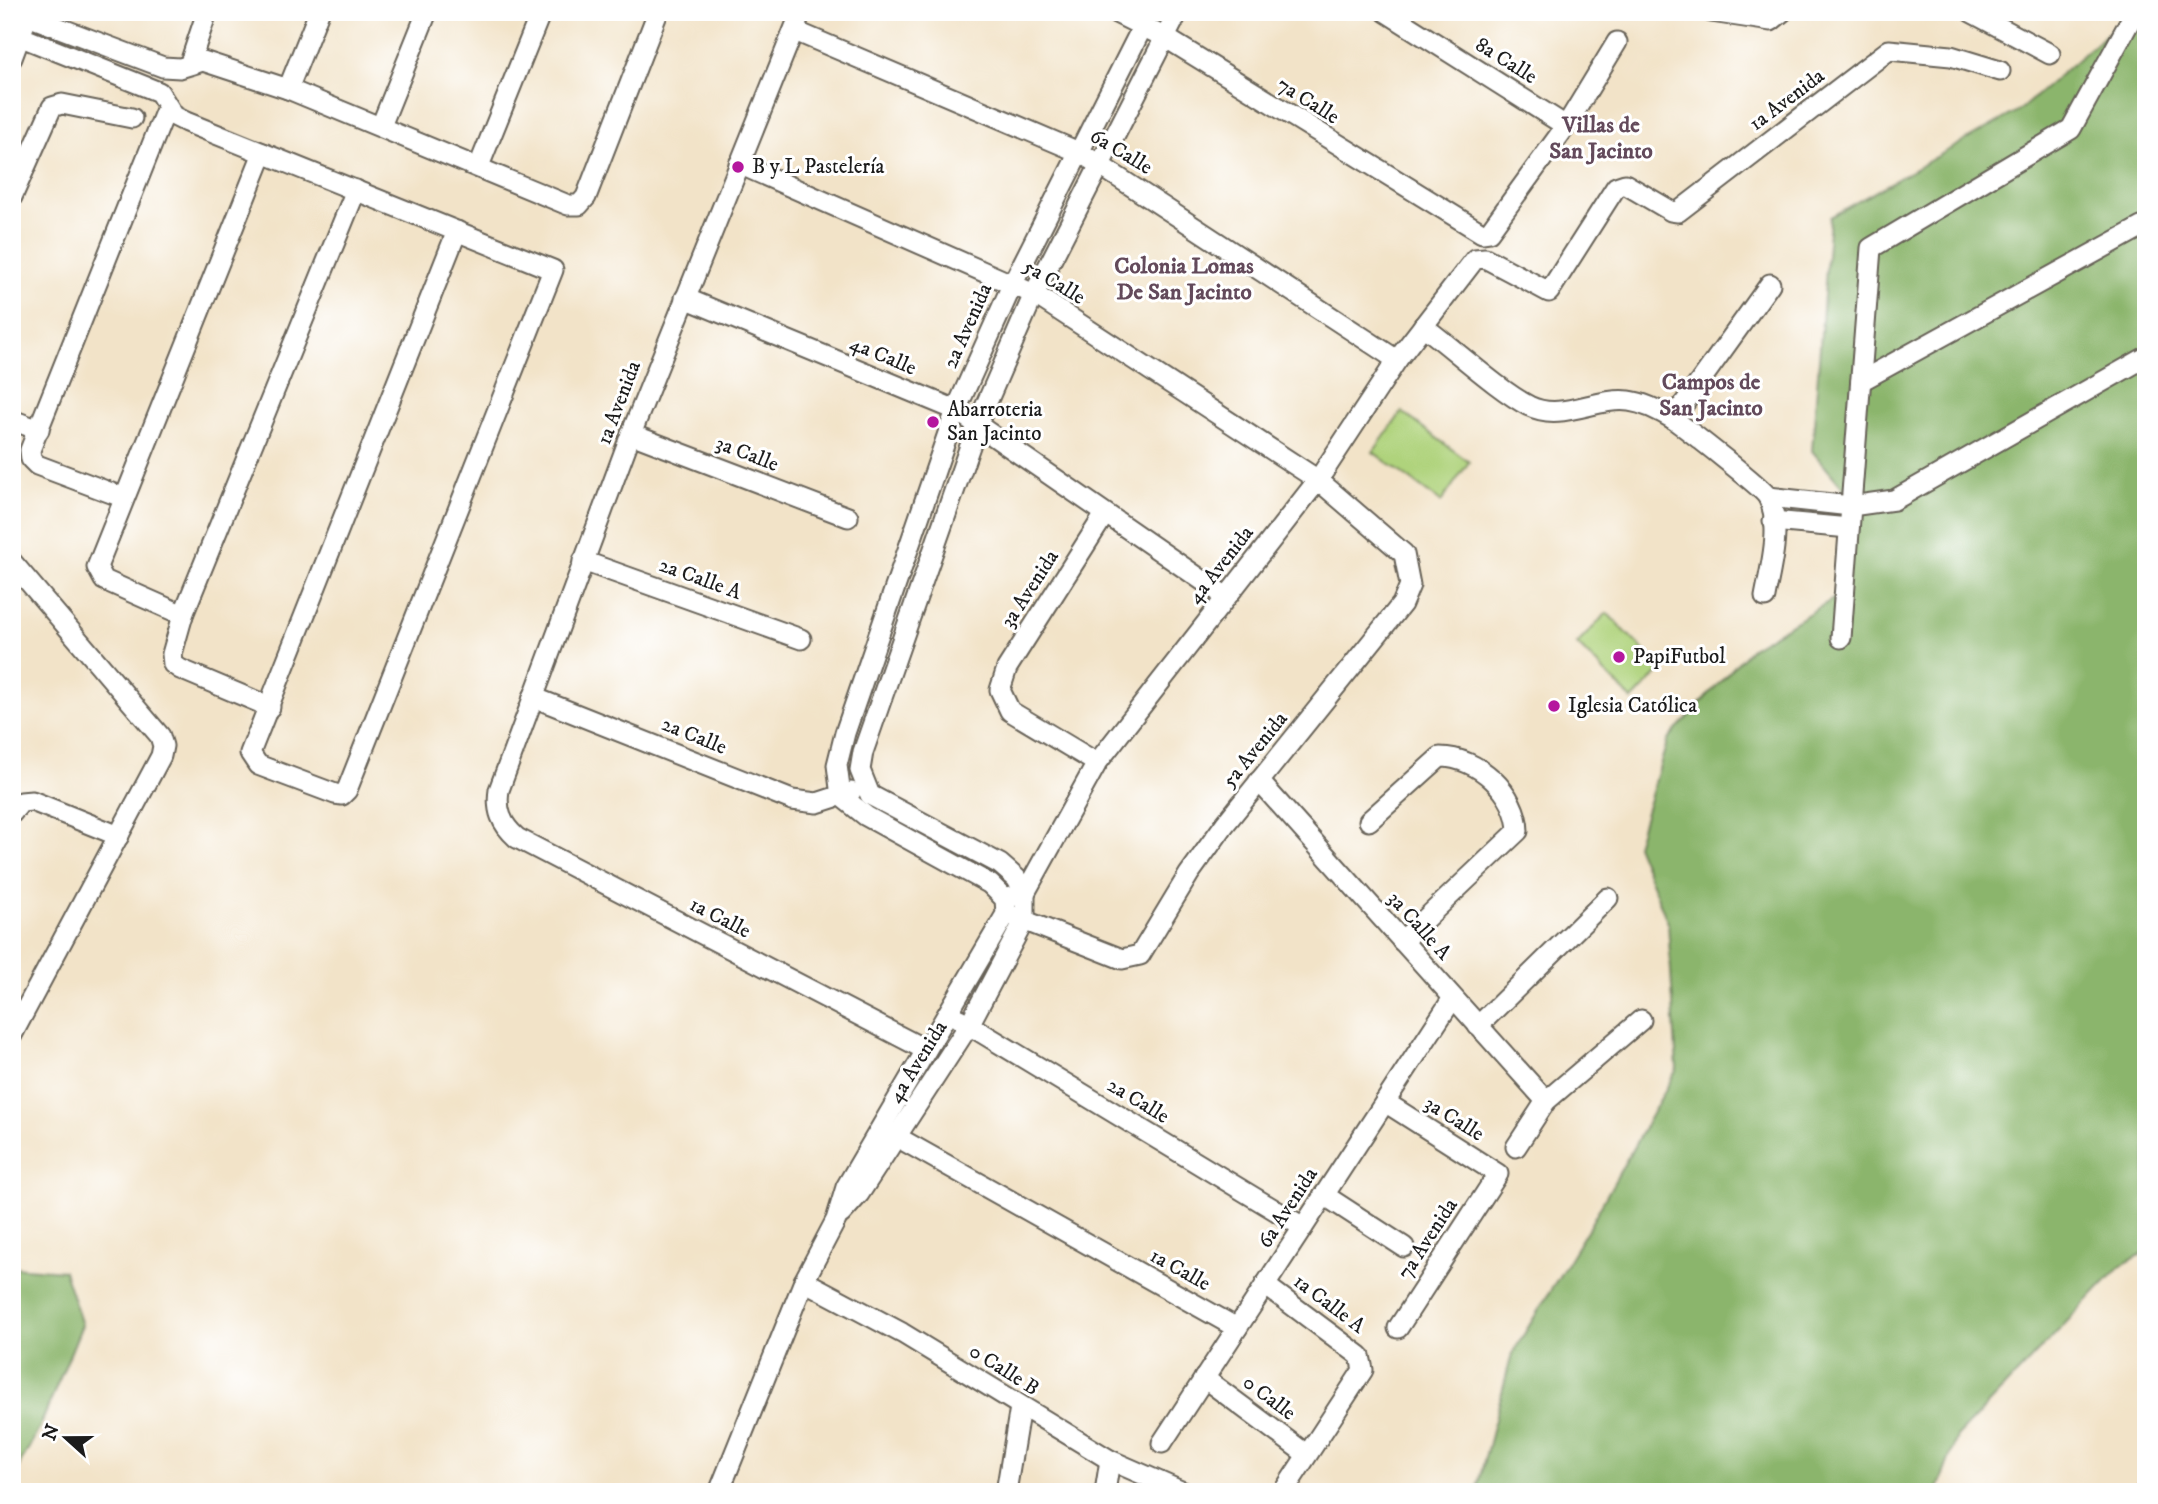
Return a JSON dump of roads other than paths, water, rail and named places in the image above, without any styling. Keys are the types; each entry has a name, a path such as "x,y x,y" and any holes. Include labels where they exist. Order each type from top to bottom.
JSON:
{"street":[{"path":"190,63 207,12"},
{"path":"288,89 319,12"},
{"path":"381,126 427,12"},
{"path":"479,166 541,12"},
{"path":"12,58 29,14 163,67 180,68 203,61 288,89 568,205 579,205 586,197 658,12"},
{"name":"7a Calle","path":"1114,12 1147,19 1166,38 1476,232 1489,232 1566,126"},
{"path":"841,796 866,816 990,884 1010,913 1026,893 1016,878 1000,863 870,795 860,769 863,752 978,422 1034,294 1178,12"},
{"name":"8a Calle","path":"1386,12 1566,126"},
{"path":"1712,12 1776,17"},
{"path":"1971,12 2050,54"},
{"path":"1842,638 1871,248 2071,129 2135,12"},
{"name":"2a Avenida","path":"841,796 837,765 845,733 956,410 1013,283 1147,19"},
{"name":"6a Calle","path":"798,22 1102,164 1397,360"},
{"name":"1a Avenida","path":"500,817 497,804 499,790 583,561 685,298 798,22"},
{"path":"19,36 159,92 174,116 186,122 356,190 457,231 553,270 347,790 342,795 253,761 250,753 457,231"},
{"path":"1566,126 1617,43"},
{"name":"1a Avenida","path":"1479,257 1549,292 1616,187 1625,184 1671,211 1678,212 1889,50 1951,56 2000,71"},
{"path":"12,197 52,107 62,104 132,118"},
{"path":"122,497 37,465 31,459 30,450 167,107"},
{"path":"183,615 99,575 97,567 122,497 263,153"},
{"name":"5a Calle","path":"739,164 1034,294 1318,480 1404,554 1409,572"},
{"path":"270,707 173,664 172,654 183,615 356,190"},
{"path":"1861,381 2141,227"},
{"name":"4a Avenida","path":"1026,893 1097,763 1318,480 1397,360 1479,257"},
{"path":"1673,419 1770,284"},
{"name":"4a Calle","path":"685,298 956,410 978,422 1225,596"},
{"path":"1423,326 1530,407 1559,413 1588,405 1627,401 1646,405 1673,419 1768,497 1850,506 1894,500 2146,357"},
{"path":"12,421 38,430"},
{"name":"3a Calle","path":"631,434 848,517"},
{"path":"1765,597 1773,551 1773,521 1768,497"},
{"name":"3a Avenida","path":"1097,763 1010,711 1000,690 1007,668 1105,514"},
{"path":"1773,521 1849,528"},
{"name":"2a Calle A","path":"583,561 801,639"},
{"path":"12,562 160,736 163,746 161,756 12,1035"},
{"name":"5a Avenida","path":"1010,913 1122,959 1133,959 1148,945 1189,874 1259,781 1402,604 1410,585 1409,572"},
{"name":"2a Calle","path":"533,697 793,800 817,803 865,787"},
{"path":"1369,821 1440,757 1454,757 1475,767 1509,798 1517,815 1518,831 1402,941"},
{"name":"3a Calle A","path":"1259,781 1546,1101"},
{"path":"12,813 22,802 32,801 119,836"},
{"name":"1a Calle","path":"500,817 517,838 926,1050"},
{"path":"1478,1026 1608,898"},
{"name":"4a Avenida","path":"889,1132 926,1050 1010,913"},
{"name":"4a Avenida","path":"719,1492 804,1281 836,1220 846,1187 969,1025 1010,913"},
{"name":"6a Avenida","path":"1162,1443 1452,998"},
{"name":"2a Calle","path":"950,1014 1303,1227"},
{"path":"1516,1147 1546,1101 1640,1020"},
{"name":"3a Calle","path":"1385,1102 1497,1176"},
{"name":"1a Calle","path":"889,1132 1237,1328"},
{"name":"7a Avenida","path":"1398,1328 1497,1176"},
{"path":"1324,1195 1404,1247"},
{"name":"0 Calle B","path":"804,1281 902,1333 1110,1460 1181,1491"},
{"name":"1a Calle A","path":"1265,1285 1360,1356 1363,1363 1363,1370 1306,1454"},
{"name":"0 Calle","path":"1204,1378 1306,1454"},
{"path":"1006,1492 1020,1407"},
{"path":"1283,1492 1306,1454"},
{"path":"1105,1492 1110,1460"}],"place":[{"name":"B y L Pastelería","path":"738,167"},
{"name":"Abarroteria San Jacinto","path":"933,422"},
{"name":"PapiFutbol","path":"1619,657"},
{"name":"Iglesia Católica","path":"1554,706"}],"district":[{"name":"Villas de San Jacinto","path":"1601,138"},
{"name":"Colonia Lomas De San Jacinto","path":"1184,279"},
{"name":"Campos de San Jacinto","path":"1711,395"}]}
